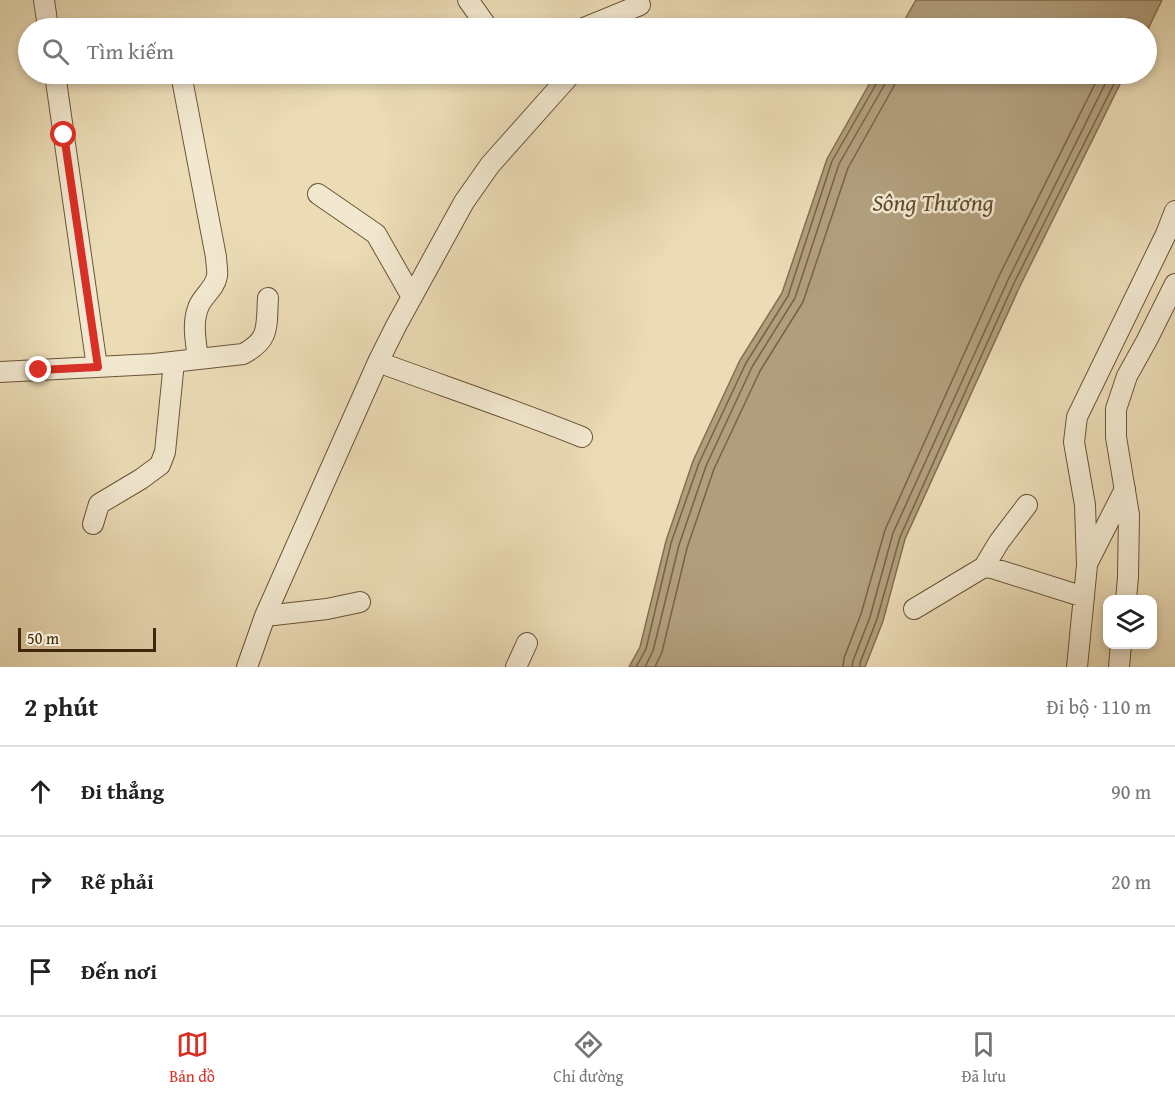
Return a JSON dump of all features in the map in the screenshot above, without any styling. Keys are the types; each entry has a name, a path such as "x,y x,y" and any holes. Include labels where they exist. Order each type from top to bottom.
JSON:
{"street":[{"path":"44,0 47,18"},
{"path":"468,0 481,18"},
{"path":"608,18 643,3"},
{"path":"627,18 643,3"},
{"path":"56,84 98,367"},
{"path":"183,84 216,258 217,275 214,285 197,309 194,334 198,359"},
{"path":"247,667 265,615 378,362 412,297 464,202 490,165 562,84"},
{"path":"318,194 376,234 412,297"},
{"path":"1077,667 1087,565 1085,505 1074,442 1077,417 1170,230 1175,211"},
{"path":"1126,595 1129,515 1116,437 1116,409 1127,376 1175,284"},
{"path":"0,372 174,362 243,354 256,347 266,333 268,298"},
{"path":"93,524 99,504 141,479 159,465 165,452 174,362"},
{"path":"378,362 525,414 582,437"},
{"path":"1087,565 1125,489"},
{"path":"914,609 984,567 1027,504"},
{"path":"984,567 1084,597"},
{"path":"265,615 327,609 360,602"},
{"path":"516,667 527,643"},
{"path":"1119,667 1121,649"}],"water":[{"path":"916,0 1162,0 1153,18 906,18"},
{"name":"Sông Thương","path":"869,84 1120,84 1020,286 905,539 883,621 865,667 629,667 640,647 666,541 693,461 740,360 782,293 827,159"}],"route":[{"path":"39,370 98,367 64,135"}]}
